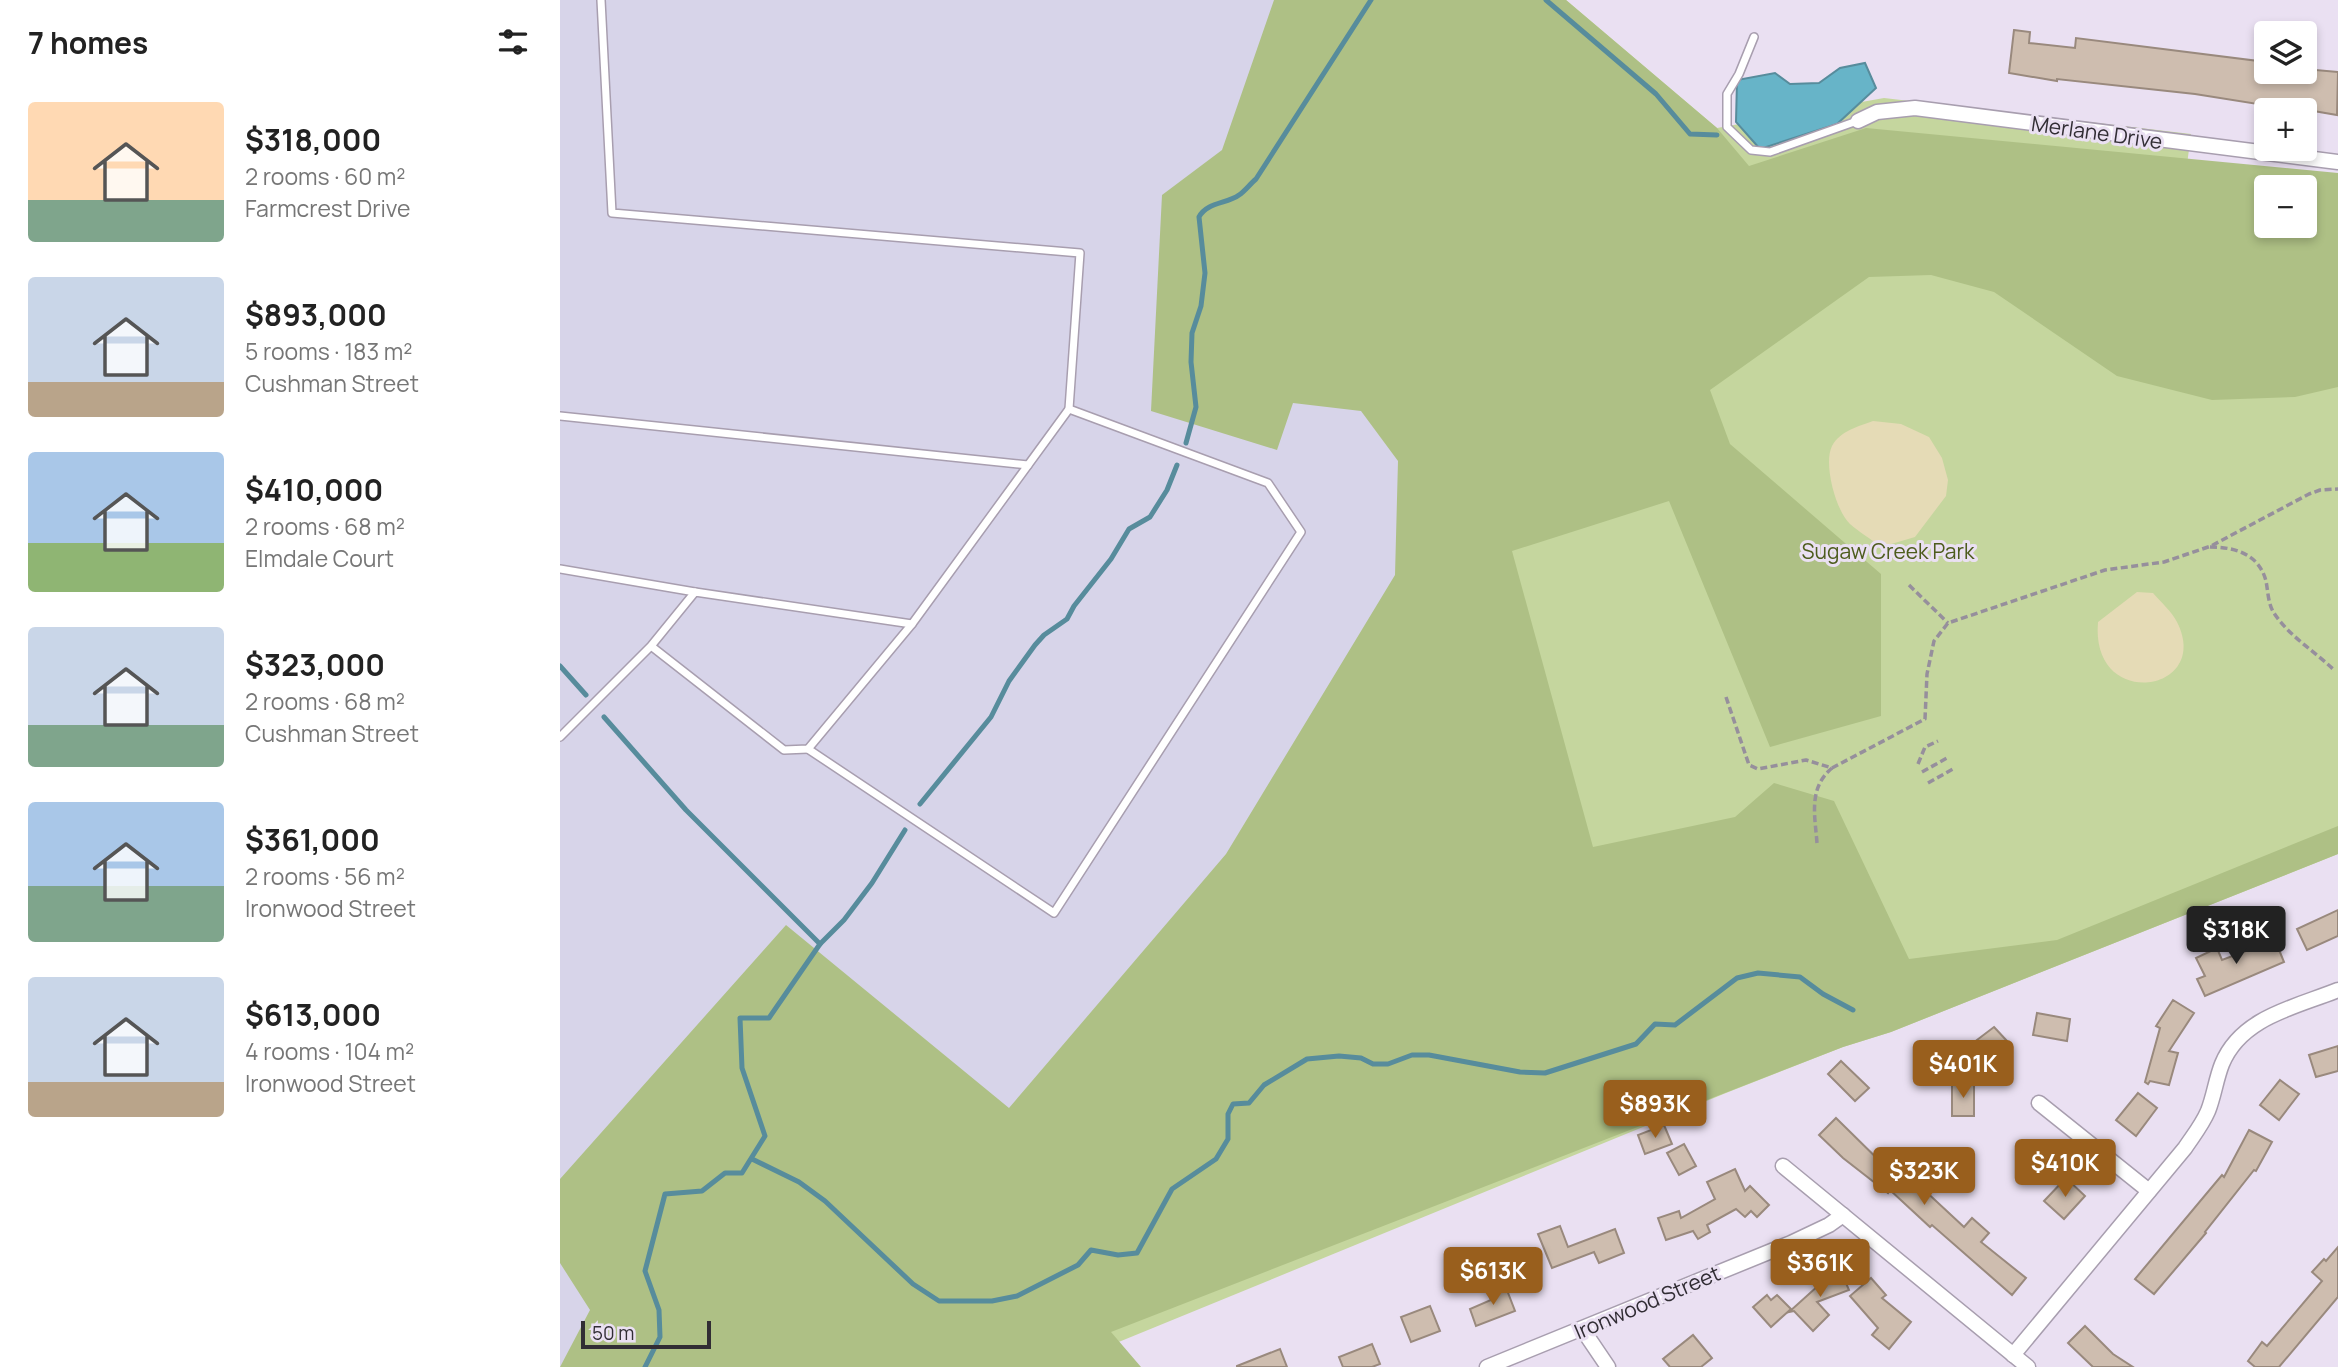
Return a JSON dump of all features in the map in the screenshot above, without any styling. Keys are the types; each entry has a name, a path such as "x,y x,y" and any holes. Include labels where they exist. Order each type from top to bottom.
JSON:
{"street":[{"name":"Merlane Drive","path":"1858,121 1877,112 1915,108 2338,162"},
{"path":"2013,1355 2185,1149 2201,1125 2231,1046 2245,1030 2260,1020 2338,990"},
{"path":"2039,1103 2149,1191"},
{"path":"1783,1166 2028,1367"},
{"name":"Ironwood Street","path":"1487,1367 1791,1243 1829,1225 1843,1215"},
{"path":"1583,1330 1608,1367"}],"lane":[{"path":"601,0 612,213 1080,253 1069,409 912,624 808,749"},
{"path":"1754,37 1739,74 1727,94 1727,127 1751,150 1770,152 1858,121"},
{"path":"651,646 784,750 808,749 1054,913 1301,532 1268,483 1069,409"},
{"path":"560,416 1028,465"},
{"path":"560,569 912,624"},
{"path":"560,737 651,646 695,592"}],"path":[{"path":"1817,843 1814,807 1816,786 1822,776 1832,768 1925,719 1927,674 1934,641 1948,623 2105,570 2164,562 2223,541 2320,489 2338,489"},
{"path":"2206,547 2236,550 2256,561 2262,569 2273,612 2287,629 2333,669"},
{"path":"1909,585 1948,623"},
{"path":"1726,697 1749,765 1758,769 1806,760 1832,768"},
{"path":"1918,764 1925,747 1938,741"},
{"path":"1923,772 1947,758"},
{"path":"1928,783 1953,769"}],"shaded area":[{"path":"560,0 1291,0 1444,498 1033,1237 742,1068 560,1367"}],"green space":[{"name":"Sugaw Creek Park","path":"1274,0 1566,0 1717,128 1749,166 1866,128 2338,173 2338,387 2295,397 2212,400 2117,376 1994,292 1931,275 1869,277 1710,390 1730,444 1881,574 1881,716 1770,747 1669,501 1512,551 1593,847 1735,817 1774,783 1834,801 1909,959 2057,940 2338,826 2338,854 1891,1032 1843,1047 1111,1332 1141,1367 560,1367 590,1310 560,1263 560,1179 786,925 1009,1108 1226,854 1395,575 1398,461 1361,411 1293,403 1277,450 1151,411 1162,195 1222,150"},
{"name":"Sugaw Creek Park","path":"1291,0 1566,0 1717,128 1884,98 2191,134 2185,180 2254,219 2254,238 2317,238 2317,216 2338,198 2338,854 1891,1032 1843,1047 1726,1093 1104,1348 1033,1237 1444,498"}],"sand":[{"path":"1873,421 1901,424 1929,437 1942,458 1948,480 1946,496 1915,537 1881,547 1845,518 1832,487 1829,464 1832,446 1840,436"},
{"path":"2137,592 2153,593 2169,611 2177,622 2184,646 2179,665 2166,677 2148,682 2129,680 2112,670 2101,651 2098,622"}],"water":[{"path":"1865,63 1876,88 1837,124 1760,149 1736,122 1737,80 1775,73 1790,84 1819,83 1840,68"}],"building":[{"path":"2014,30 2030,32 2029,43 2075,48 2076,38 2254,60 2254,84 2317,84 2317,70 2338,72 2337,115 2317,112 2317,98 2254,98 2254,103 2009,73"},
{"path":"2338,910 2338,936 2307,950 2297,929"},
{"path":"2275,940 2284,962 2205,996 2197,979 2205,976 2196,958 2217,948 2222,960"},
{"path":"2173,1000 2194,1013 2169,1051 2178,1053 2169,1085 2150,1081 2148,1084 2145,1082 2160,1028 2156,1026"},
{"path":"2037,1013 2070,1019 2067,1041 2033,1035"},
{"path":"1994,1027 2007,1041 1984,1061 1969,1046"},
{"path":"2338,1046 2338,1071 2316,1077 2309,1055"},
{"path":"1841,1061 1869,1088 1855,1101 1828,1074"},
{"path":"2280,1080 2299,1094 2279,1120 2260,1105"},
{"path":"1952,1083 1974,1083 1974,1116 1952,1116"},
{"path":"2138,1093 2157,1108 2136,1136 2116,1120"},
{"path":"1836,1118 1898,1179 1902,1175 1919,1190 1921,1187 1964,1227 1972,1218 1989,1233 1981,1242 2026,1278 2012,1295 1890,1190 1888,1193 1843,1158 1819,1135"},
{"path":"1664,1125 1672,1144 1645,1154 1638,1135"},
{"path":"2249,1130 2272,1142 2256,1171 2254,1170 2206,1233 2154,1294 2135,1279 2222,1175 2224,1177"},
{"path":"1684,1144 1696,1166 1679,1175 1667,1153"},
{"path":"1735,1169 1745,1191 1750,1186 1769,1205 1757,1217 1751,1211 1745,1217 1736,1209 1707,1225 1710,1232 1698,1239 1693,1231 1666,1240 1658,1218 1679,1211 1681,1218 1715,1199 1707,1182"},
{"path":"2066,1178 2085,1196 2064,1219 2044,1201"},
{"path":"1560,1226 1568,1247 1615,1229 1624,1253 1599,1263 1594,1252 1552,1268 1538,1234"},
{"path":"2338,1247 2338,1297 2279,1367 2255,1367 2248,1361 2262,1342 2267,1346 2322,1281 2312,1272"},
{"path":"1830,1270 1833,1277 1842,1274 1849,1290 1817,1302 1829,1315 1813,1331 1794,1311 1789,1312 1819,1285 1815,1276"},
{"path":"1871,1278 1886,1295 1882,1298 1911,1322 1889,1349 1872,1335 1878,1328 1850,1296"},
{"path":"1505,1285 1515,1311 1476,1326 1470,1309 1491,1300 1488,1292"},
{"path":"1767,1295 1771,1300 1777,1295 1791,1309 1771,1327 1753,1307"},
{"path":"1430,1306 1440,1331 1411,1342 1401,1317"},
{"path":"2085,1326 2113,1354 2133,1367 2093,1367 2068,1343"},
{"path":"1693,1335 1712,1358 1701,1367 1670,1367 1663,1359"},
{"path":"1372,1344 1380,1364 1372,1367 1343,1367 1339,1357"},
{"path":"1280,1349 1287,1367 1237,1367 1237,1366"}],"waterway":[{"path":"1186,443 1196,407 1191,362 1192,333 1201,306 1205,273 1199,217 1207,208 1239,195 1256,179 1371,0"},
{"path":"1546,0 1656,94 1690,134 1717,135"},
{"path":"920,804 991,717 1009,681 1035,645 1067,619 1111,559 1129,529 1150,517 1167,490 1177,465"},
{"path":"560,666 586,695"},
{"path":"604,717 686,810 820,944"},
{"path":"645,1367 660,1337 659,1310 645,1271 665,1194 702,1191 725,1173 742,1173 765,1136 742,1068 740,1018 769,1018 820,944 844,920 872,883 905,830"},
{"path":"752,1159 799,1182 825,1201 913,1284 939,1301 992,1301 1017,1296 1078,1265 1091,1250 1118,1255 1137,1253 1172,1189 1216,1159 1228,1139 1228,1114 1233,1104 1249,1103 1264,1085 1307,1059 1339,1056 1361,1058 1373,1064 1388,1064 1412,1055 1429,1055 1520,1072 1545,1073 1636,1044 1655,1024 1675,1025 1737,978 1758,973 1800,977 1823,994 1853,1010"}]}
